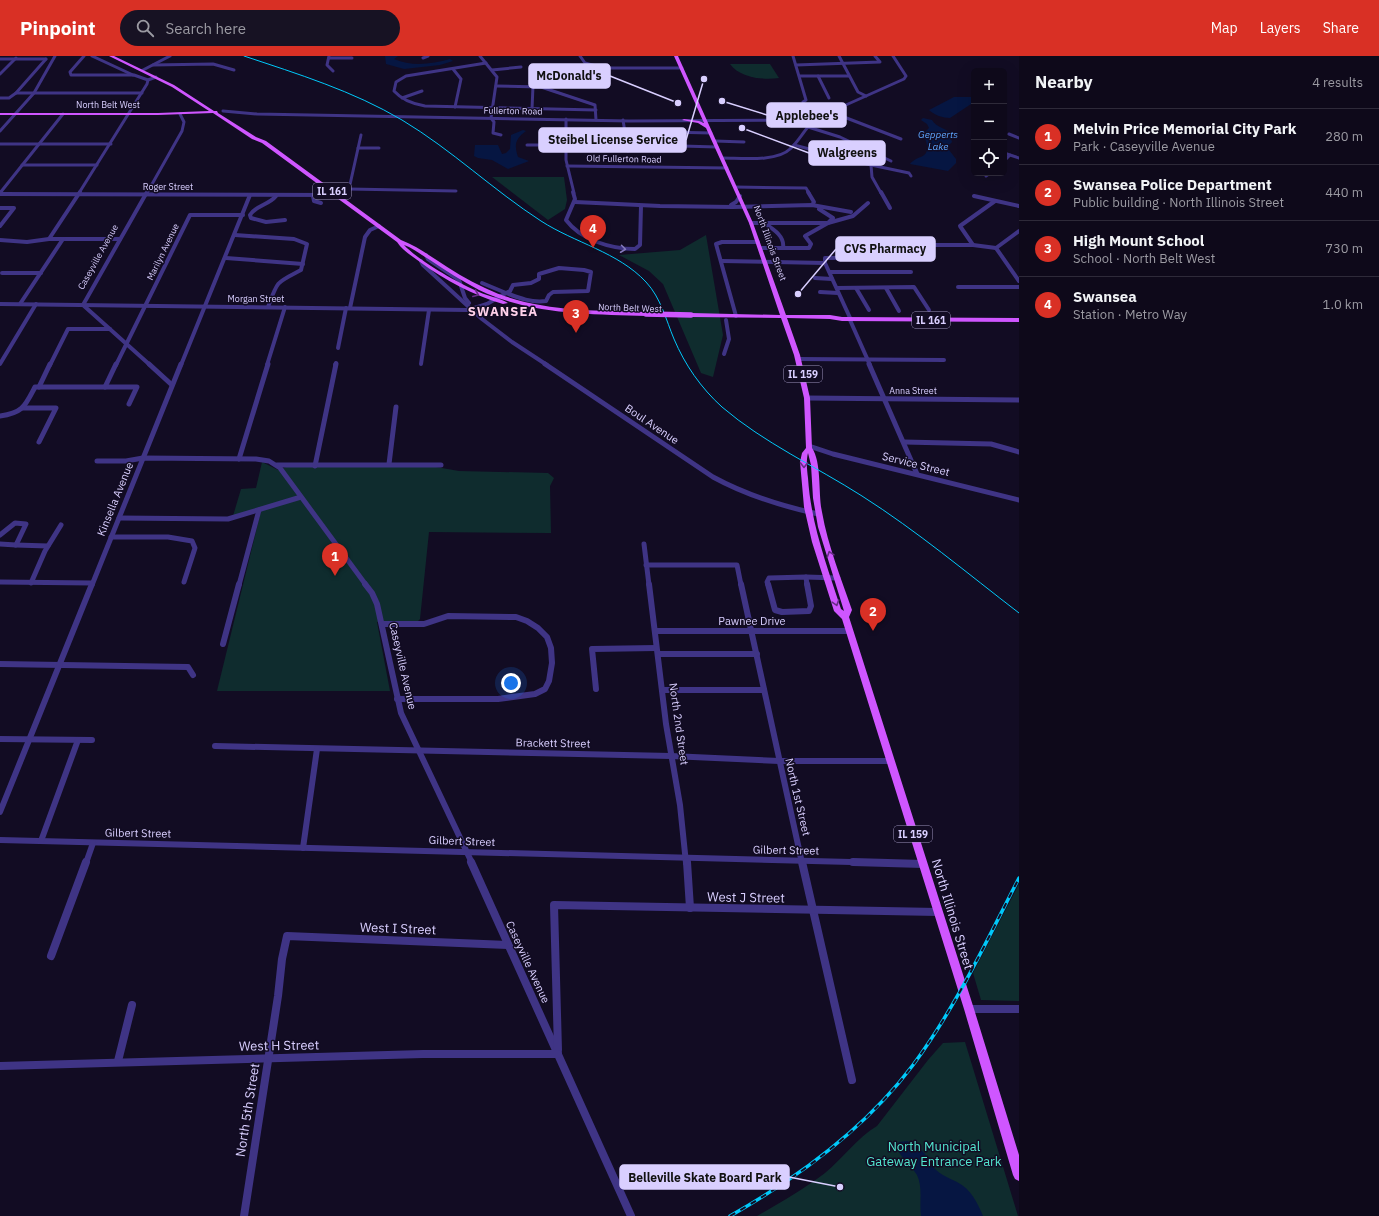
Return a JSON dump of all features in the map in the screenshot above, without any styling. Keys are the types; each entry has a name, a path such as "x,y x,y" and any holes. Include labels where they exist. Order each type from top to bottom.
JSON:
{"main road":[{"name":"IL 161","path":"111,56 143,70 204,105 216,110"},
{"name":"North Illinois Street","path":"676,56 751,223 798,359 807,398 809,447 813,455 814,485 818,514 848,610 845,617"},
{"name":"IL 161","path":"173,86 183,88 210,104"},
{"path":"197,113 208,110 204,105"},
{"name":"North Belt West","path":"0,114 180,114 216,110 223,111"},
{"name":"North Belt West","path":"216,110 227,120 254,138 264,142 399,240 410,245 481,288 523,304 560,310 646,316"},
{"path":"223,111 233,118"},
{"path":"197,113 212,115 227,120"},
{"path":"684,120 699,122 710,131"},
{"name":"North Belt West","path":"247,127 260,136 264,142"},
{"name":"North Belt West","path":"399,240 403,247 462,288 494,300 526,309 559,314 690,317 736,316 784,319"},
{"name":"North Belt West","path":"690,317 726,320 784,319"},
{"name":"IL 161","path":"784,319 832,321 1019,320"},
{"name":"North Illinois Street","path":"809,447 804,454 804,485 808,512 827,578 838,611 845,617 969,1009 1019,1175"}],"street":[{"path":"1,72 18,56"},
{"path":"0,131 34,93 55,56"},
{"path":"84,56 70,72 71,75 134,76"},
{"path":"92,56 134,76 148,80 156,77"},
{"path":"143,70 170,56"},
{"path":"423,58 428,56"},
{"path":"480,56 497,77 491,117 494,122 493,133 501,135"},
{"path":"580,56 585,63 595,67 609,69 681,67"},
{"path":"793,56 806,100 803,102"},
{"path":"839,56 858,92 866,96"},
{"path":"796,65 880,62 876,56"},
{"name":"Fullerton Road","path":"223,111 264,114 596,120 804,120 819,117 906,78 904,72 893,56"},
{"path":"333,70 327,66 329,57 352,58"},
{"path":"0,59 46,59 16,93 9,98 0,98"},
{"path":"486,63 412,75 397,80 394,85 394,91 402,98 420,106 596,110"},
{"path":"154,65 213,64 234,70"},
{"path":"492,70 521,67"},
{"path":"453,69 461,79 455,107"},
{"path":"800,76 849,76"},
{"path":"818,76 829,98"},
{"path":"49,240 111,144 142,93 148,80"},
{"path":"496,86 533,86 544,88 596,105 596,120"},
{"path":"532,109 533,86"},
{"path":"402,98 422,91"},
{"path":"16,93 142,93"},
{"path":"831,112 901,139"},
{"path":"0,193 62,114"},
{"name":"Caseyville Avenue","path":"172,385 83,305 184,125 183,118 180,114"},
{"path":"566,119 567,166 575,202 568,216 566,217 567,222 574,229 605,244 632,250 640,245 642,206"},
{"path":"623,120 628,151"},
{"path":"804,120 808,127 843,138 891,161"},
{"path":"723,158 777,156 786,152 794,145 808,127"},
{"path":"624,132 710,131"},
{"path":"644,132 646,146 717,147"},
{"path":"1009,134 1019,138"},
{"path":"361,135 349,189 456,191"},
{"path":"715,141 744,142"},
{"path":"0,144 111,144"},
{"path":"527,145 566,145"},
{"path":"794,145 871,165 909,173 911,176"},
{"path":"358,148 379,148"},
{"path":"1007,154 1019,158"},
{"path":"1007,158 1010,155"},
{"path":"22,165 97,165"},
{"path":"871,165 872,177 890,208"},
{"name":"Old Fullerton Road","path":"567,166 727,168"},
{"path":"736,187 806,188 814,202 812,205"},
{"name":"Roger Street","path":"0,193 79,195 313,196 335,194 349,189"},
{"name":"Kinsella Avenue","path":"0,812 172,385 226,258 250,195"},
{"path":"276,196 270,202 252,210 250,217 253,220 266,222 285,220"},
{"path":"313,196 314,201 321,204"},
{"path":"731,205 736,202 740,196"},
{"path":"974,196 1019,206"},
{"path":"973,245 960,226 995,201"},
{"path":"575,202 642,206 812,205 851,212"},
{"path":"760,248 809,248 811,244 805,236 806,235 828,223 853,216 868,203"},
{"path":"751,223 828,223 833,218 812,205"},
{"path":"698,206 744,206"},
{"path":"0,208 14,208 0,226"},
{"name":"Marilyn Avenue","path":"105,387 190,215 243,215"},
{"path":"764,223 778,234 784,242 783,248"},
{"path":"338,348 365,237 370,230 379,226"},
{"path":"930,245 973,245 996,248 1019,231"},
{"path":"235,235 301,241 306,244 307,248 301,270 279,281 276,285 268,307"},
{"path":"20,304 63,239"},
{"path":"0,240 27,242 63,239 120,239"},
{"path":"736,316 722,261 716,244 718,242 758,242"},
{"path":"996,248 1019,281"},
{"name":"Boul Avenue","path":"426,255 428,259 459,279 465,298 488,323 525,351 713,477 754,497 818,514"},
{"path":"904,257 825,258 825,263 917,474"},
{"path":"226,258 303,264"},
{"name":"Boul Avenue","path":"422,261 423,265 465,304 474,309"},
{"path":"722,261 825,263"},
{"name":"Morgan Street","path":"2,304 429,310 474,309 494,300 507,292 510,291 513,285 536,282 539,279 539,274 553,268 566,267 570,269 585,269 591,272 589,288 586,292 553,292 549,295 546,301 537,303 507,292"},
{"path":"830,272 911,272"},
{"path":"2,273 41,273"},
{"path":"815,278 832,279"},
{"path":"482,282 507,292"},
{"path":"837,288 914,287 929,310"},
{"path":"958,287 1019,287"},
{"path":"856,288 868,310"},
{"path":"886,288 899,310"},
{"path":"820,292 838,293"},
{"path":"0,311 2,304"},
{"path":"0,364 36,304"},
{"path":"455,310 465,304"},
{"path":"239,459 285,307"},
{"path":"421,364 429,310"},
{"path":"724,354 729,339 726,320"},
{"path":"40,387 68,329 110,329"},
{"path":"798,359 944,360"},
{"path":"315,466 336,363"},
{"path":"0,416 16,414 23,408 35,387 137,387 129,404"},
{"name":"Anna Street","path":"807,398 1019,400"},
{"path":"389,464 396,407"},
{"path":"23,408 56,408 39,442"},
{"path":"904,442 991,444 1019,452"},
{"name":"Service Street","path":"809,447 1019,500"},
{"path":"97,462 126,461 143,458 264,460 277,465 315,466 389,464 441,465"},
{"name":"Caseyville Avenue","path":"277,465 372,593 377,604 382,624 401,714 467,853 558,1054"},
{"path":"118,518 228,518 301,497"},
{"path":"223,644 259,510"},
{"path":"0,535 11,524 23,522 26,526 16,545"},
{"path":"31,583 48,546 61,525"},
{"path":"111,537 168,537 192,541 195,548 184,582"},
{"path":"0,544 48,546"},
{"name":"North 2nd Street","path":"644,544 671,756 680,805 687,858 686,868 690,908"},
{"name":"North 1st Street","path":"646,565 738,564 779,761 852,1080"},
{"path":"806,577 811,606 809,611 782,612 775,610 767,582 769,578 806,577 838,578"},
{"path":"0,582 92,583"},
{"path":"382,624 424,624 448,616 516,617 523,618 535,625 551,644 550,680 546,688 532,695 483,698 397,699"},
{"name":"Pawnee Drive","path":"655,631 849,630"},
{"path":"596,690 592,649 757,654"},
{"path":"0,664 188,667 193,675"},
{"path":"662,690 764,690"},
{"path":"0,739 92,740"},
{"path":"41,842 78,740"},
{"name":"Brackett Street","path":"216,746 671,756 779,761 890,761"},
{"path":"303,848 317,748"},
{"name":"Gilbert Street","path":"0,840 923,864"},
{"path":"51,956 93,843"},
{"name":"West J Street","path":"558,1054 554,905 938,912"},
{"name":"West I Street","path":"287,936 508,945"},
{"name":"North 5th Street","path":"244,1216 278,996 282,959 287,936"},
{"path":"118,1061 132,1005"},
{"path":"969,1009 1019,1009"},
{"name":"West H Street","path":"0,1066 118,1061 423,1054 558,1054"},
{"path":"558,1054 631,1216"}],"green space":[{"path":"730,64 770,64 779,78 766,79 752,77 734,69"},
{"path":"492,177 564,177 567,200 565,209 548,220"},
{"path":"706,235 723,335 713,377 701,373 663,284 649,271 619,255 680,250"},
{"path":"262,462 278,470 286,467 436,467 459,471 548,473 554,478 550,486 551,533 429,532 420,619 417,622 377,622 390,691 217,691 261,511 233,516 241,489 256,488"},
{"path":"1019,884 1019,1001 981,1000 973,973"},
{"name":"North Municipal Gateway Entrance Park","path":"965,1042 1018,1216 757,1216 783,1201 825,1173 863,1136 877,1126 943,1043"}],"water":[{"path":"385,56 398,56 394,59 401,62 415,64 450,59 453,61 440,65 404,69 386,64"},
{"path":"954,97 971,97 971,104 950,118 939,116 929,110"},
{"name":"Gepperts Lake","path":"923,118 932,120 939,126 954,134 951,139 952,142 949,145 949,150 956,159 956,163 948,171 910,164 923,156 927,151 926,141 921,132 926,131 929,128 927,124 921,120"},
{"path":"523,130 526,131 516,142 517,153 518,157 529,161 508,169 492,160 474,156 475,145 498,145 502,154 506,153 510,149 511,135"},
{"path":"908,1141 913,1147 924,1153 937,1171 962,1185 970,1192 983,1216 921,1216 919,1180 915,1171 896,1147 899,1142"}],"tram line":[{"path":"244,56 345,92 402,120 438,144 541,221 623,263 646,282 656,295 663,309 678,349 688,367 700,384 722,407 738,420 772,443 882,509 942,553 1019,613"}],"railway":[{"path":"730,1216 756,1201 806,1168 852,1131 894,1088 929,1043 957,997 1019,878"}],"place":[{"name":"Steibel License Service","path":"704,79"},
{"name":"Applebee's","path":"722,101"},
{"name":"McDonald's","path":"678,103"},
{"name":"Walgreens","path":"742,128"},
{"name":"Swansea","path":"593,248"},
{"name":"CVS Pharmacy","path":"798,294"},
{"name":"High Mount School","path":"576,333"},
{"name":"Melvin Price Memorial City Park","path":"335,576"},
{"name":"Swansea Police Department","path":"873,631"},
{"name":"Belleville Skate Board Park","path":"840,1187"}],"district":[{"name":"SWANSEA","path":"503,311"}]}
